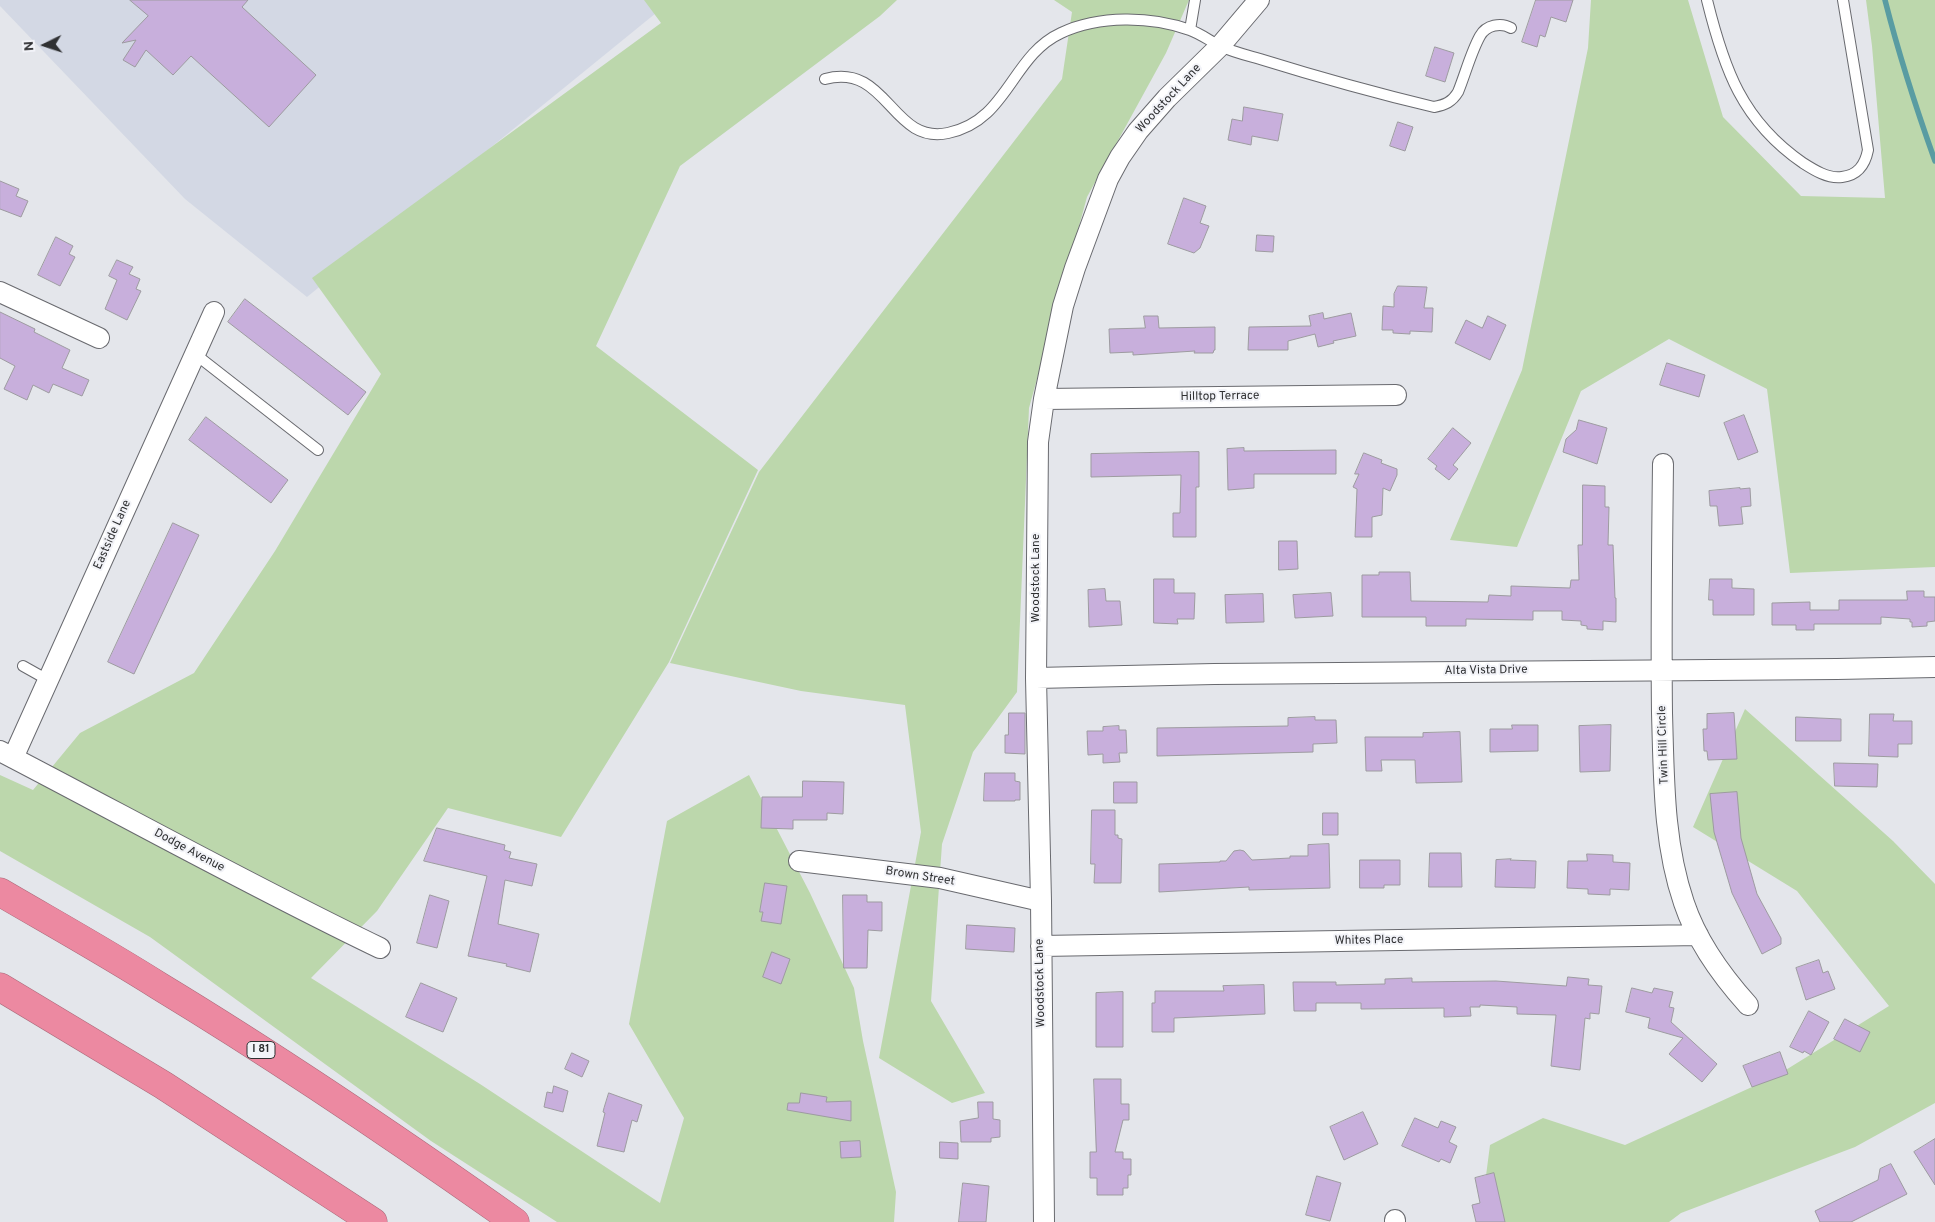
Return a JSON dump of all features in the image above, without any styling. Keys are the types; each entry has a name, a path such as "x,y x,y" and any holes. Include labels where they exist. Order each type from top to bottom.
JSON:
{"highway":[{"name":"I 81","path":"0,892 160,986 278,1061 515,1222"},
{"path":"0,987 163,1086 373,1222"}],"street":[{"name":"Woodstock Lane","path":"1044,1222 1041,901 1036,678 1038,442 1044,399 1064,306 1075,268 1108,179 1138,131 1167,98 1220,46 1259,0"},
{"path":"0,292 99,338"},
{"name":"Eastside Lane","path":"6,755 48,680 214,312"},
{"name":"Hilltop Terrace","path":"1044,399 1396,395"},
{"name":"Twin Hill Circle","path":"1663,464 1663,759 1668,838 1674,872 1684,905 1698,935 1729,984 1748,1005"},
{"name":"Alta Vista Drive","path":"1036,678 1214,674 1935,667"},
{"name":"Dodge Avenue","path":"6,755 110,808 171,843 380,948"},
{"name":"Brown Street","path":"798,861 940,878 1041,901"},
{"name":"Whites Place","path":"1041,946 1698,935"}],"lane":[{"path":"1190,30 1196,0"},
{"path":"1707,0 1716,34 1733,81 1750,112 1764,131 1786,151 1810,168 1827,176 1840,178 1852,174 1861,168 1866,160 1868,150 1843,0"},
{"path":"825,79 847,76 863,81 875,89 907,124 919,131 933,134 947,133 965,127 982,117 997,104 1022,67 1035,52 1060,34 1089,24 1129,20 1157,22 1190,30 1238,53 1350,86 1434,107 1445,106 1454,100 1480,34 1488,27 1498,24 1512,28"},
{"path":"195,354 318,450"},
{"path":"23,666 48,680"}],"shaded area":[{"path":"0,0 672,0 307,297 185,199 0,6"}],"green space":[{"path":"644,0 897,0 880,16 680,166 596,346 758,470 669,662 561,837 448,808 377,911 311,978 480,1084 660,1203 684,1118 629,1024 667,821 749,775 810,893 854,988 863,1041 896,1192 894,1222 557,1222 431,1141 150,937 0,851 0,775 33,790 80,733 194,673 275,551 381,374 312,278 661,23"},
{"path":"1054,0 1189,0 1166,53 1087,197 1029,408 1017,692 973,752 942,844 931,1001 985,1093 952,1103 879,1058 921,832 905,705 801,691 670,663 759,472 1062,79 1072,12"},
{"path":"1591,0 1688,0 1723,117 1801,196 1885,198 1872,46 1866,0 1935,0 1935,567 1790,573 1767,389 1669,339 1581,391 1517,547 1450,540 1522,370 1588,48"},
{"path":"1745,709 1893,841 1935,884 1935,1103 1855,1147 1681,1213 1669,1222 1480,1222 1490,1145 1543,1118 1625,1145 1776,1076 1889,1006 1797,891 1693,827"}],"building":[{"path":"130,0 248,0 242,7 316,75 269,127 191,56 173,75 146,50 135,67 123,60 136,40 122,43 148,16"},
{"path":"1536,0 1573,0 1566,22 1551,17 1545,37 1540,35 1537,47 1522,42"},
{"path":"1435,47 1454,53 1445,82 1426,76"},
{"path":"1244,107 1283,114 1278,141 1252,136 1251,145 1228,140 1232,119 1242,121"},
{"path":"1398,122 1413,127 1405,151 1390,146"},
{"path":"0,181 19,189 16,196 28,201 21,217 0,209"},
{"path":"1184,198 1206,206 1200,223 1209,226 1200,248 1194,253 1168,244"},
{"path":"1257,235 1274,236 1273,252 1256,251"},
{"path":"56,237 73,246 69,254 75,257 60,286 38,275"},
{"path":"117,260 133,267 129,274 140,279 136,289 141,291 127,320 105,309 117,280 109,276"},
{"path":"1398,286 1427,287 1424,308 1433,308 1432,332 1410,331 1410,334 1393,333 1393,330 1382,330 1383,306 1394,307 1394,294"},
{"path":"245,299 366,392 348,415 228,322"},
{"path":"0,312 35,329 34,332 70,350 62,368 89,380 82,396 53,384 49,393 33,385 27,400 4,389 15,366 0,358"},
{"path":"1323,313 1324,319 1351,313 1356,336 1333,341 1334,343 1318,347 1315,334 1288,341 1288,350 1248,350 1249,327 1311,326 1309,316"},
{"path":"1144,316 1158,316 1159,328 1215,327 1215,350 1213,353 1194,353 1195,351 1133,355 1133,352 1110,353 1109,329 1145,328"},
{"path":"1488,316 1506,325 1490,360 1455,343 1466,320 1482,328"},
{"path":"1667,363 1705,375 1699,397 1660,385"},
{"path":"1744,415 1758,452 1738,460 1724,423"},
{"path":"206,417 288,480 271,503 189,440"},
{"path":"1579,420 1607,428 1597,464 1563,452 1566,439 1576,430"},
{"path":"1453,428 1471,443 1453,465 1458,469 1449,480 1435,469 1437,466 1428,459"},
{"path":"1244,448 1244,451 1336,450 1336,474 1254,474 1254,488 1228,490 1227,449"},
{"path":"1199,452 1199,487 1196,487 1196,537 1173,537 1173,513 1180,513 1181,475 1091,477 1091,454"},
{"path":"1364,453 1382,460 1381,463 1397,469 1397,475 1390,491 1383,488 1382,515 1372,517 1372,537 1355,537 1357,489 1353,487 1359,474 1355,474"},
{"path":"1583,485 1605,486 1605,507 1609,507 1608,545 1613,545 1616,622 1603,621 1603,630 1587,629 1587,626 1581,625 1581,621 1562,620 1562,611 1533,611 1533,620 1466,619 1466,626 1426,626 1426,617 1362,617 1362,575 1379,575 1379,572 1410,572 1411,601 1488,602 1489,595 1511,596 1511,586 1570,588 1571,580 1579,580 1578,545 1582,545"},
{"path":"1750,488 1751,506 1741,507 1743,524 1719,526 1717,506 1710,506 1709,491"},
{"path":"173,523 199,535 134,674 108,662"},
{"path":"1279,541 1297,541 1298,569 1279,570"},
{"path":"1154,579 1174,579 1174,593 1195,593 1194,619 1177,619 1178,624 1154,623"},
{"path":"1710,579 1732,579 1732,588 1754,589 1754,615 1713,615 1713,600 1709,600"},
{"path":"1105,589 1106,601 1120,601 1122,625 1089,627 1088,590"},
{"path":"1907,591 1924,591 1924,597 1935,597 1935,621 1927,622 1927,626 1912,627 1910,619 1881,617 1881,624 1814,624 1814,630 1796,630 1796,625 1772,625 1772,603 1810,602 1810,610 1839,610 1839,600 1907,600"},
{"path":"1331,593 1333,616 1295,618 1293,595"},
{"path":"1263,594 1264,622 1226,623 1225,595"},
{"path":"1009,713 1025,713 1025,754 1005,753 1005,735 1008,735"},
{"path":"1734,713 1737,759 1708,760 1707,751 1704,751 1703,729 1707,729 1707,714"},
{"path":"1870,714 1894,714 1893,721 1912,721 1912,744 1898,744 1898,757 1869,756"},
{"path":"1315,717 1315,720 1336,720 1337,743 1313,744 1313,752 1157,756 1157,728 1288,726 1288,718"},
{"path":"1796,717 1841,719 1841,741 1796,741"},
{"path":"1512,725 1538,725 1538,751 1490,752 1490,729 1512,729"},
{"path":"1611,725 1610,771 1580,772 1579,726"},
{"path":"1119,726 1119,730 1126,730 1127,753 1119,753 1120,762 1103,763 1103,754 1088,755 1087,731 1103,731 1103,727"},
{"path":"1460,732 1462,782 1416,783 1415,760 1381,760 1382,771 1366,771 1365,737 1423,737 1423,733"},
{"path":"1834,763 1878,764 1877,787 1835,786"},
{"path":"985,773 1015,773 1015,781 1020,782 1020,800 984,801"},
{"path":"803,781 844,782 843,814 827,813 827,820 793,820 793,829 761,828 762,797 802,797"},
{"path":"1114,782 1137,782 1137,803 1114,803"},
{"path":"1737,792 1741,838 1757,894 1781,938 1781,944 1762,954 1732,893 1714,832 1710,794"},
{"path":"1092,810 1115,810 1115,835 1122,839 1121,883 1094,883 1095,864 1091,864"},
{"path":"1323,813 1338,813 1338,835 1323,835"},
{"path":"437,828 505,845 504,850 511,852 509,858 537,864 532,886 505,880 498,924 539,934 530,972 506,966 507,964 468,956 487,876 424,861"},
{"path":"1329,844 1330,888 1249,890 1249,887 1159,892 1159,864 1226,861 1234,851 1240,850 1244,851 1252,860 1308,856 1308,845"},
{"path":"1430,853 1461,853 1462,887 1429,887"},
{"path":"1587,854 1613,855 1613,862 1630,863 1629,890 1610,889 1610,895 1588,894 1588,889 1567,888 1568,861 1587,861"},
{"path":"1360,860 1400,860 1400,885 1384,885 1384,888 1360,888"},
{"path":"1496,860 1536,861 1535,888 1495,887"},
{"path":"765,883 787,886 781,924 761,921 763,912 760,912"},
{"path":"430,895 449,901 437,948 417,943"},
{"path":"843,895 867,895 867,902 882,902 882,931 868,930 867,968 844,968"},
{"path":"967,925 1015,928 1014,952 966,949"},
{"path":"772,952 790,959 781,984 763,977"},
{"path":"1819,960 1823,973 1828,971 1835,989 1806,1000 1796,968"},
{"path":"1568,977 1589,979 1588,985 1602,986 1599,1014 1590,1013 1590,1019 1585,1018 1580,1070 1551,1066 1556,1015 1517,1014 1517,1007 1480,1005 1480,1007 1470,1007 1471,1016 1444,1017 1444,1008 1361,1009 1361,1003 1316,1003 1316,1011 1294,1011 1293,982 1336,982 1336,985 1385,984 1385,979 1412,978 1412,982 1496,981 1566,986"},
{"path":"421,983 457,998 443,1032 406,1017"},
{"path":"1264,985 1265,1014 1174,1018 1174,1032 1152,1032 1152,1003 1155,1003 1155,991 1224,991 1223,986"},
{"path":"1632,988 1652,993 1654,988 1673,992 1669,1007 1674,1008 1671,1022 1717,1064 1702,1082 1669,1054 1683,1038 1648,1028 1650,1018 1626,1012"},
{"path":"1123,992 1123,1047 1096,1047 1096,993"},
{"path":"1809,1011 1829,1022 1811,1055 1790,1047"},
{"path":"1845,1019 1870,1032 1860,1052 1834,1039"},
{"path":"1780,1052 1788,1074 1752,1087 1743,1066"},
{"path":"572,1053 589,1061 582,1077 565,1069"},
{"path":"1094,1079 1121,1079 1121,1104 1129,1104 1129,1120 1123,1120 1115,1152 1123,1152 1123,1159 1131,1159 1131,1175 1128,1175 1128,1188 1123,1188 1123,1195 1097,1195 1097,1178 1090,1178 1090,1152 1096,1152"},
{"path":"554,1086 568,1091 563,1112 544,1107 547,1092 552,1093"},
{"path":"609,1093 642,1105 637,1122 632,1120 624,1152 597,1146 605,1113 603,1112"},
{"path":"801,1093 827,1097 826,1102 851,1101 851,1121 787,1110 788,1103 799,1103"},
{"path":"978,1102 993,1102 993,1119 1000,1120 1000,1137 991,1138 991,1142 961,1142 960,1121 978,1118"},
{"path":"1363,1112 1378,1144 1344,1160 1330,1127"},
{"path":"1415,1118 1438,1128 1441,1121 1456,1127 1449,1142 1457,1146 1450,1163 1441,1159 1439,1162 1402,1146"},
{"path":"1935,1139 1935,1185 1914,1152"},
{"path":"860,1141 861,1157 841,1158 840,1142"},
{"path":"940,1142 958,1143 958,1159 940,1158"},
{"path":"1891,1164 1907,1194 1851,1222 1820,1222 1815,1211 1878,1180 1880,1169"},
{"path":"1494,1173 1505,1222 1476,1222 1472,1205 1480,1203 1475,1178"},
{"path":"1317,1176 1341,1183 1330,1221 1306,1215"},
{"path":"963,1183 989,1186 986,1222 959,1222"}],"waterway":[{"path":"1885,0 1908,81 1935,161"}]}
